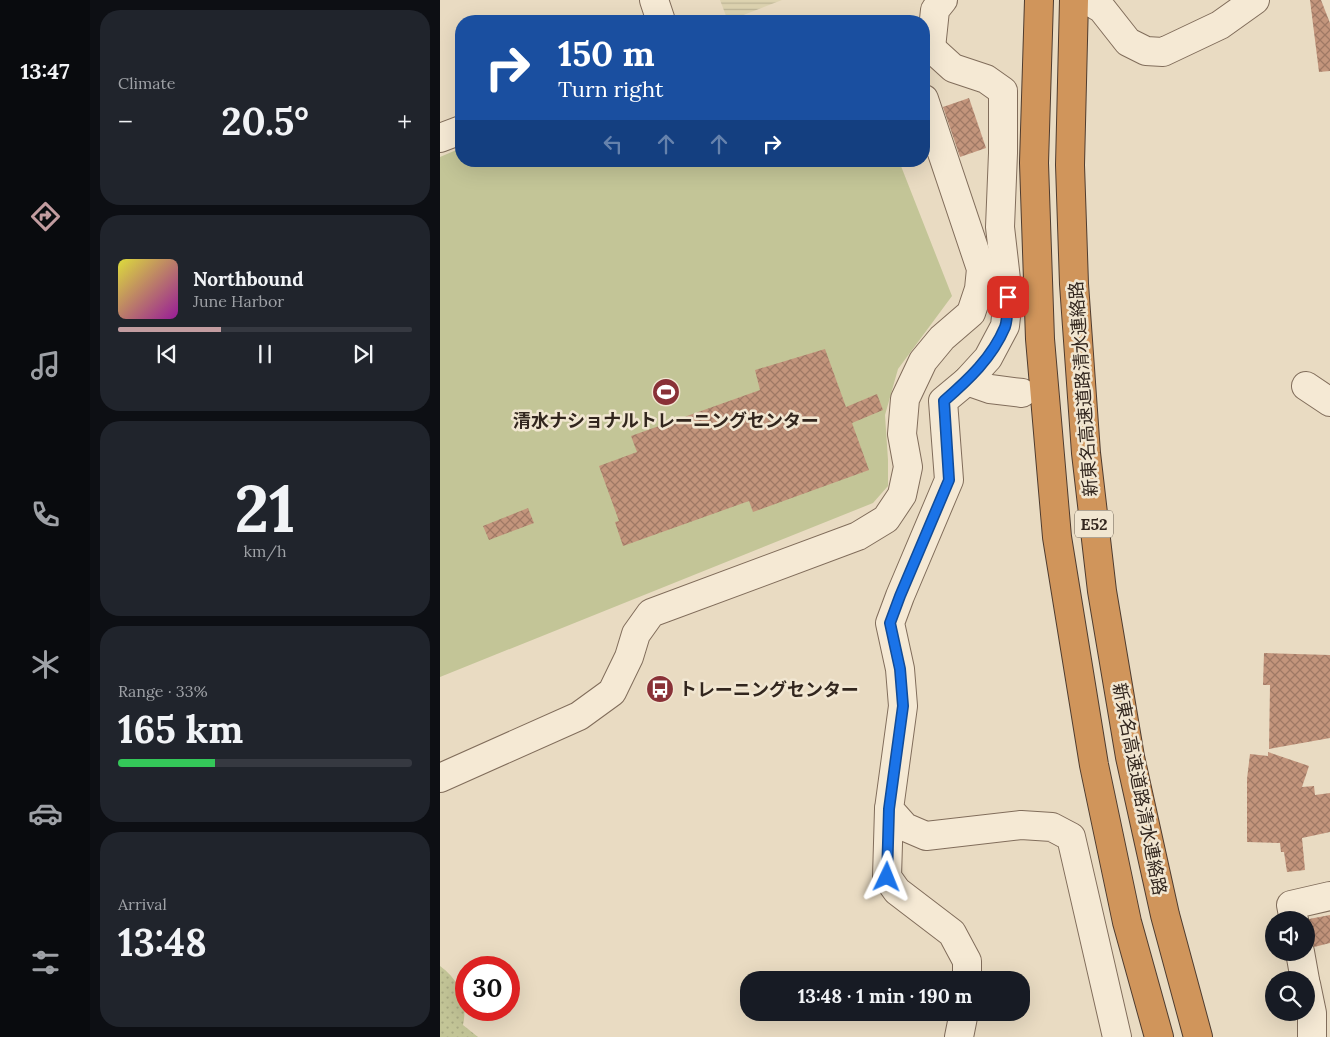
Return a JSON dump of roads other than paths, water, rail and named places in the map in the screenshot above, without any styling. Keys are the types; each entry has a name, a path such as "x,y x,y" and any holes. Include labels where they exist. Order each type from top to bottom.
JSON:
{"highway":[{"name":"新東名高速道路清水連絡路","path":"1038,0 1034,163 1040,329 1057,537 1098,783 1127,922 1159,1037"},
{"name":"新東名高速道路清水連絡路","path":"1074,0 1070,165 1074,284 1086,453 1102,591 1130,758 1166,915 1198,1037"}],"street":[{"path":"654,0 659,15"},
{"path":"930,38 935,10 943,0"},
{"path":"1087,0 1102,9 1128,42 1146,51 1163,52 1220,25 1255,0"},
{"path":"930,51 953,68 986,79 1003,91 1000,226 1008,297 1005,326 988,358 944,401 949,480 890,623 900,669 903,706 889,809 887,877 896,891 952,933 967,961 967,971"},
{"path":"440,778 579,716 612,692 630,657 636,634 651,613 858,536 886,520 902,495 908,467 902,434 905,399 923,360 942,338 971,313 979,289 981,269 930,117"},
{"path":"966,381 990,390 1022,393"},
{"path":"1306,386 1330,402"},
{"path":"889,809 905,827 926,836 1021,825 1052,827 1071,838 1116,1037"},
{"path":"1292,911 1291,905 1330,896"},
{"path":"959,1037 962,1021"},
{"path":"1312,1021 1312,1037"}],"place":[{"name":"清水ナショナルトレーニングセンター","path":"666,392"},
{"name":"トレーニングセンター","path":"660,689"}]}
